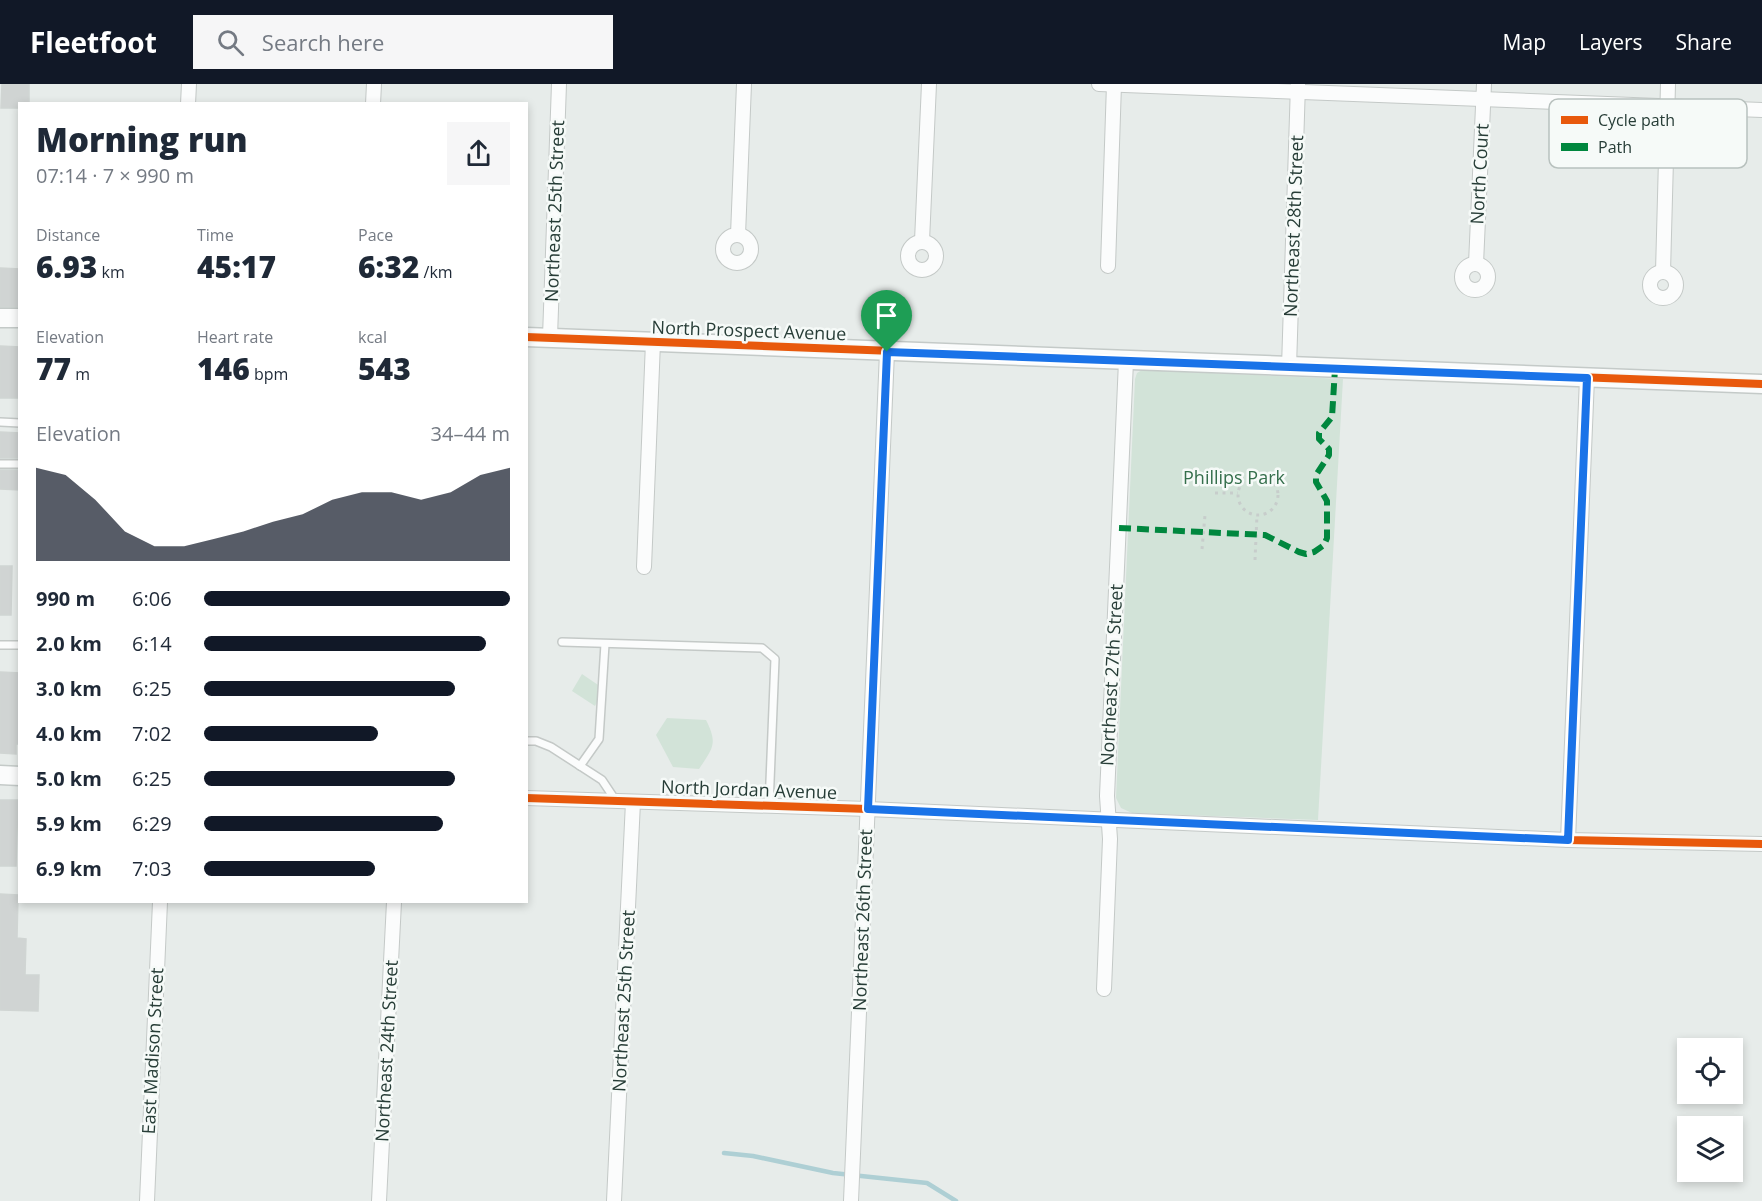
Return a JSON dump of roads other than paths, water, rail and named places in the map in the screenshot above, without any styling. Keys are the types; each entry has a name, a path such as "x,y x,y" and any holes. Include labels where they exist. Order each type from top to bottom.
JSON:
{"street":[{"path":"188,102 189,84"},
{"path":"373,102 374,84"},
{"name":"Northeast 25th Street","path":"550,337 559,84"},
{"path":"738,235 744,84"},
{"path":"922,241 929,84"},
{"path":"1099,84 1298,88 1549,101"},
{"path":"1108,266 1114,84"},
{"name":"North Court","path":"1476,264 1484,84"},
{"name":"Northeast 28th Street","path":"1289,367 1298,88"},
{"path":"1747,109 1762,110"},
{"path":"1663,272 1666,168"},
{"path":"0,318 18,318"},
{"name":"North Prospect Avenue","path":"528,337 1762,384"},
{"path":"644,567 653,342"},
{"name":"Northeast 26th Street","path":"851,1201 887,352"},
{"name":"Northeast 27th Street","path":"1104,989 1110,839 1107,796 1126,361"},
{"path":"1568,840 1587,378"},
{"path":"0,775 18,776"},
{"name":"North Jordan Avenue","path":"528,798 868,809 1568,840 1762,844"},
{"name":"Northeast 25th Street","path":"614,1201 633,802"},
{"name":"East Madison Street","path":"147,1201 160,903"},
{"name":"Northeast 24th Street","path":"379,1201 394,903"}],"lane":[{"path":"0,422 18,423"},
{"path":"0,464 18,464"},
{"path":"562,642 762,648 775,659 769,806"},
{"path":"580,766 599,739 605,644"},
{"path":"0,645 18,645"},
{"path":"528,741 536,741 551,747 602,780 616,801"}],"waterway":[{"path":"724,1153 753,1156 833,1173 927,1183 956,1201"}],"park label":[{"name":"Phillips Park","path":"1234,478"}]}
